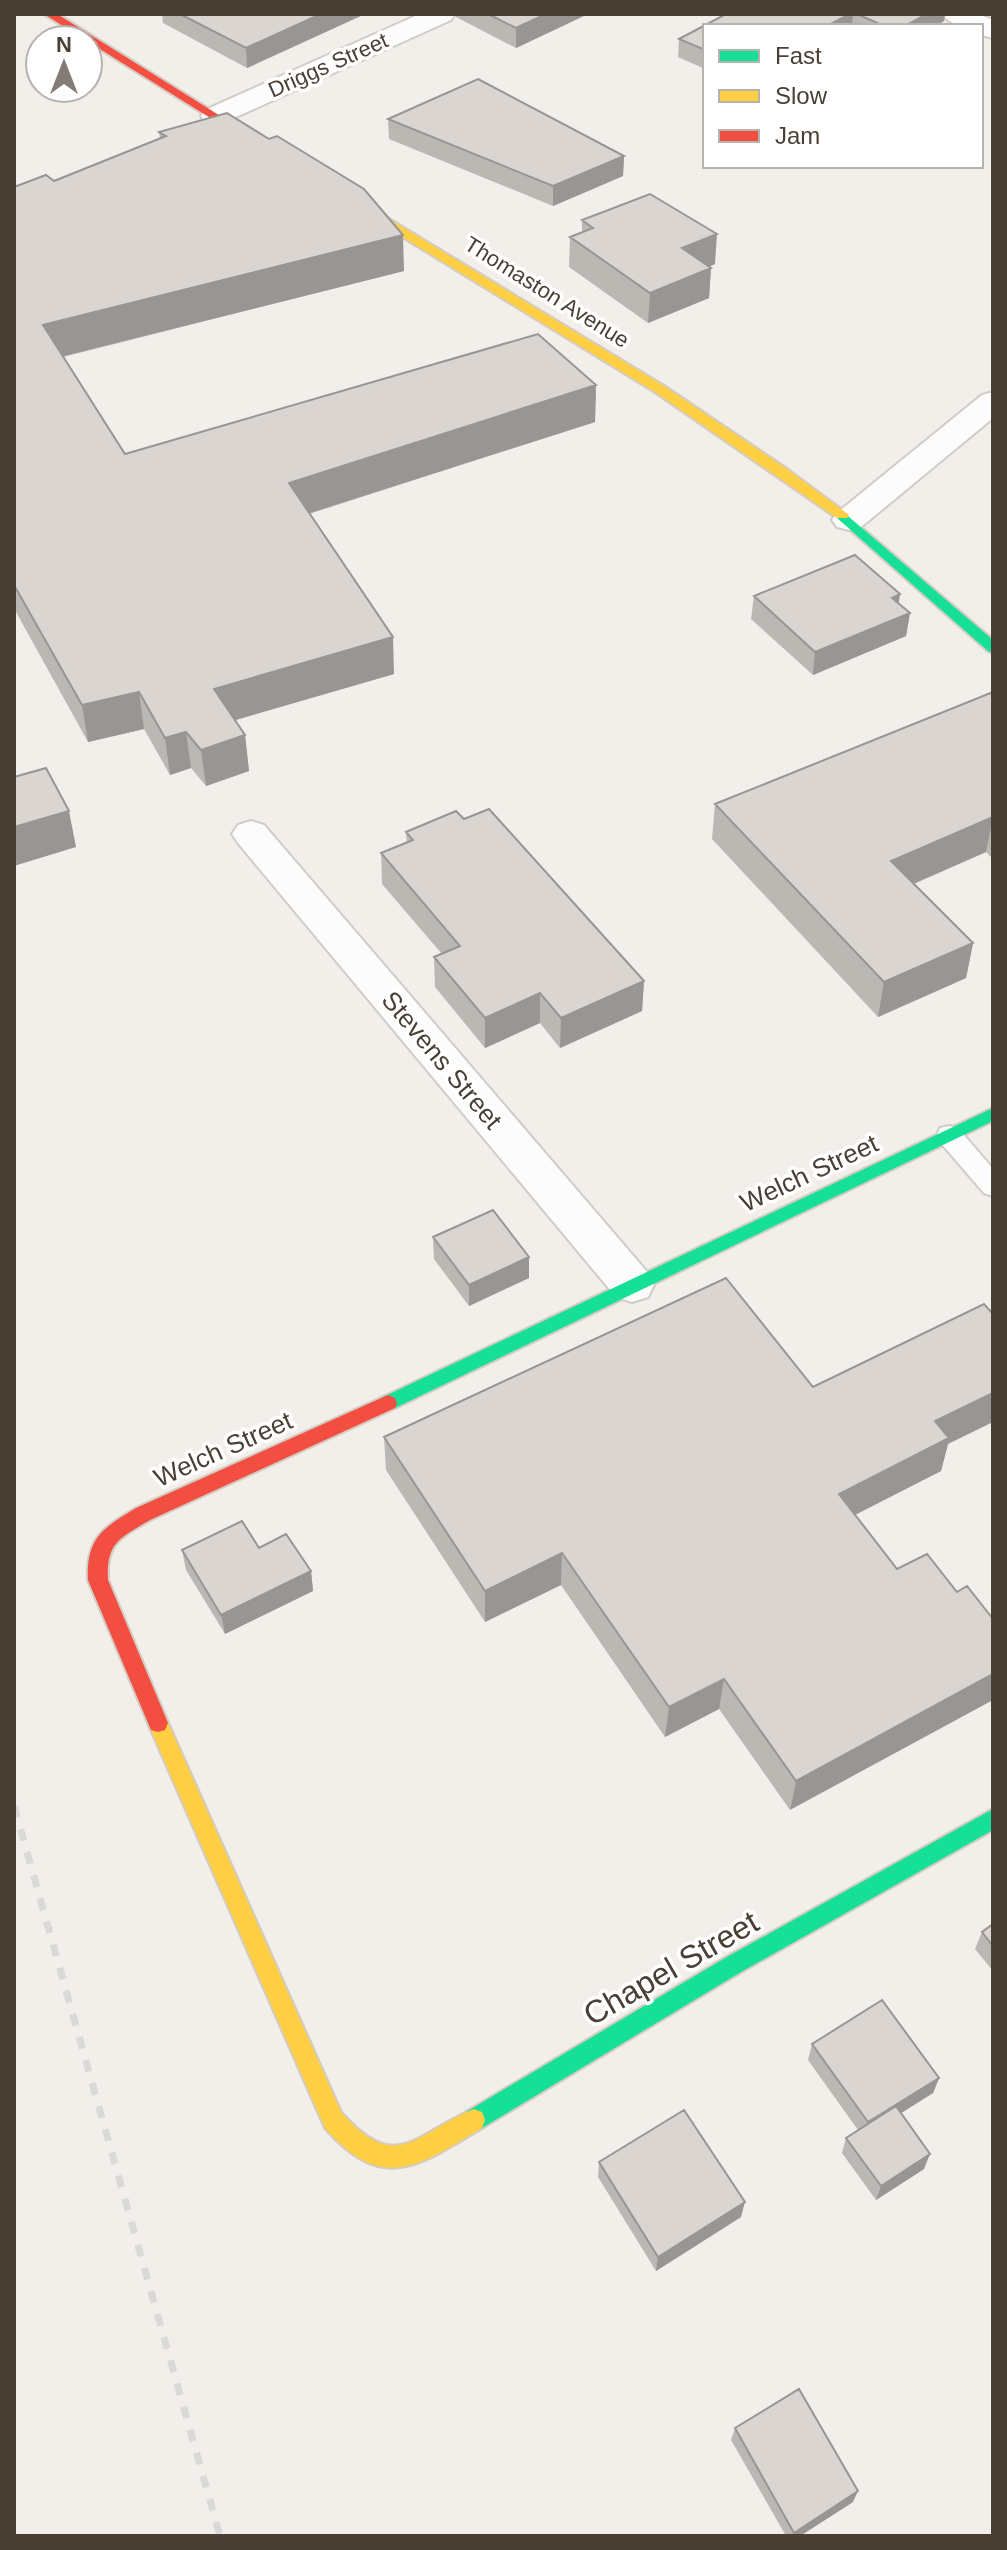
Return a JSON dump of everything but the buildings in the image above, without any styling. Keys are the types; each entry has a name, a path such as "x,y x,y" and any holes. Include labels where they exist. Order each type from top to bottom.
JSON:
{"street":[{"path":"49,14 280,156"},
{"name":"Driggs Street","path":"215,116 442,14"},
{"path":"955,14 979,24"},
{"name":"Thomaston Avenue","path":"333,188 735,440 849,520 993,648"},
{"path":"849,520 993,402"},
{"name":"Stevens Street","path":"251,834 632,1285"},
{"name":"Welch Street","path":"377,2159 361,2153 345,2138 333,2120 203,1830 98,1580 95,1557 107,1537 143,1514 388,1403 993,1114"},
{"name":"Chapel Street","path":"377,2159 416,2153 438,2141 733,1965 993,1819"}],"lane":[{"path":"949,1135 993,1186"}],"railway":[{"path":"14,1806 220,2536"}],"traffic: fast":[{"path":"842,515 993,648"},
{"path":"388,1403 993,1114"},
{"path":"474,2120 733,1965 993,1819"}],"traffic: slow":[{"path":"343,195 659,389 842,515"},
{"path":"158,1723 333,2120 350,2140 367,2152 384,2157 417,2152 474,2120"}],"traffic: jam":[{"path":"49,14 264,147"},
{"path":"158,1723 98,1580 98,1555 107,1539 143,1514 388,1403"}]}
